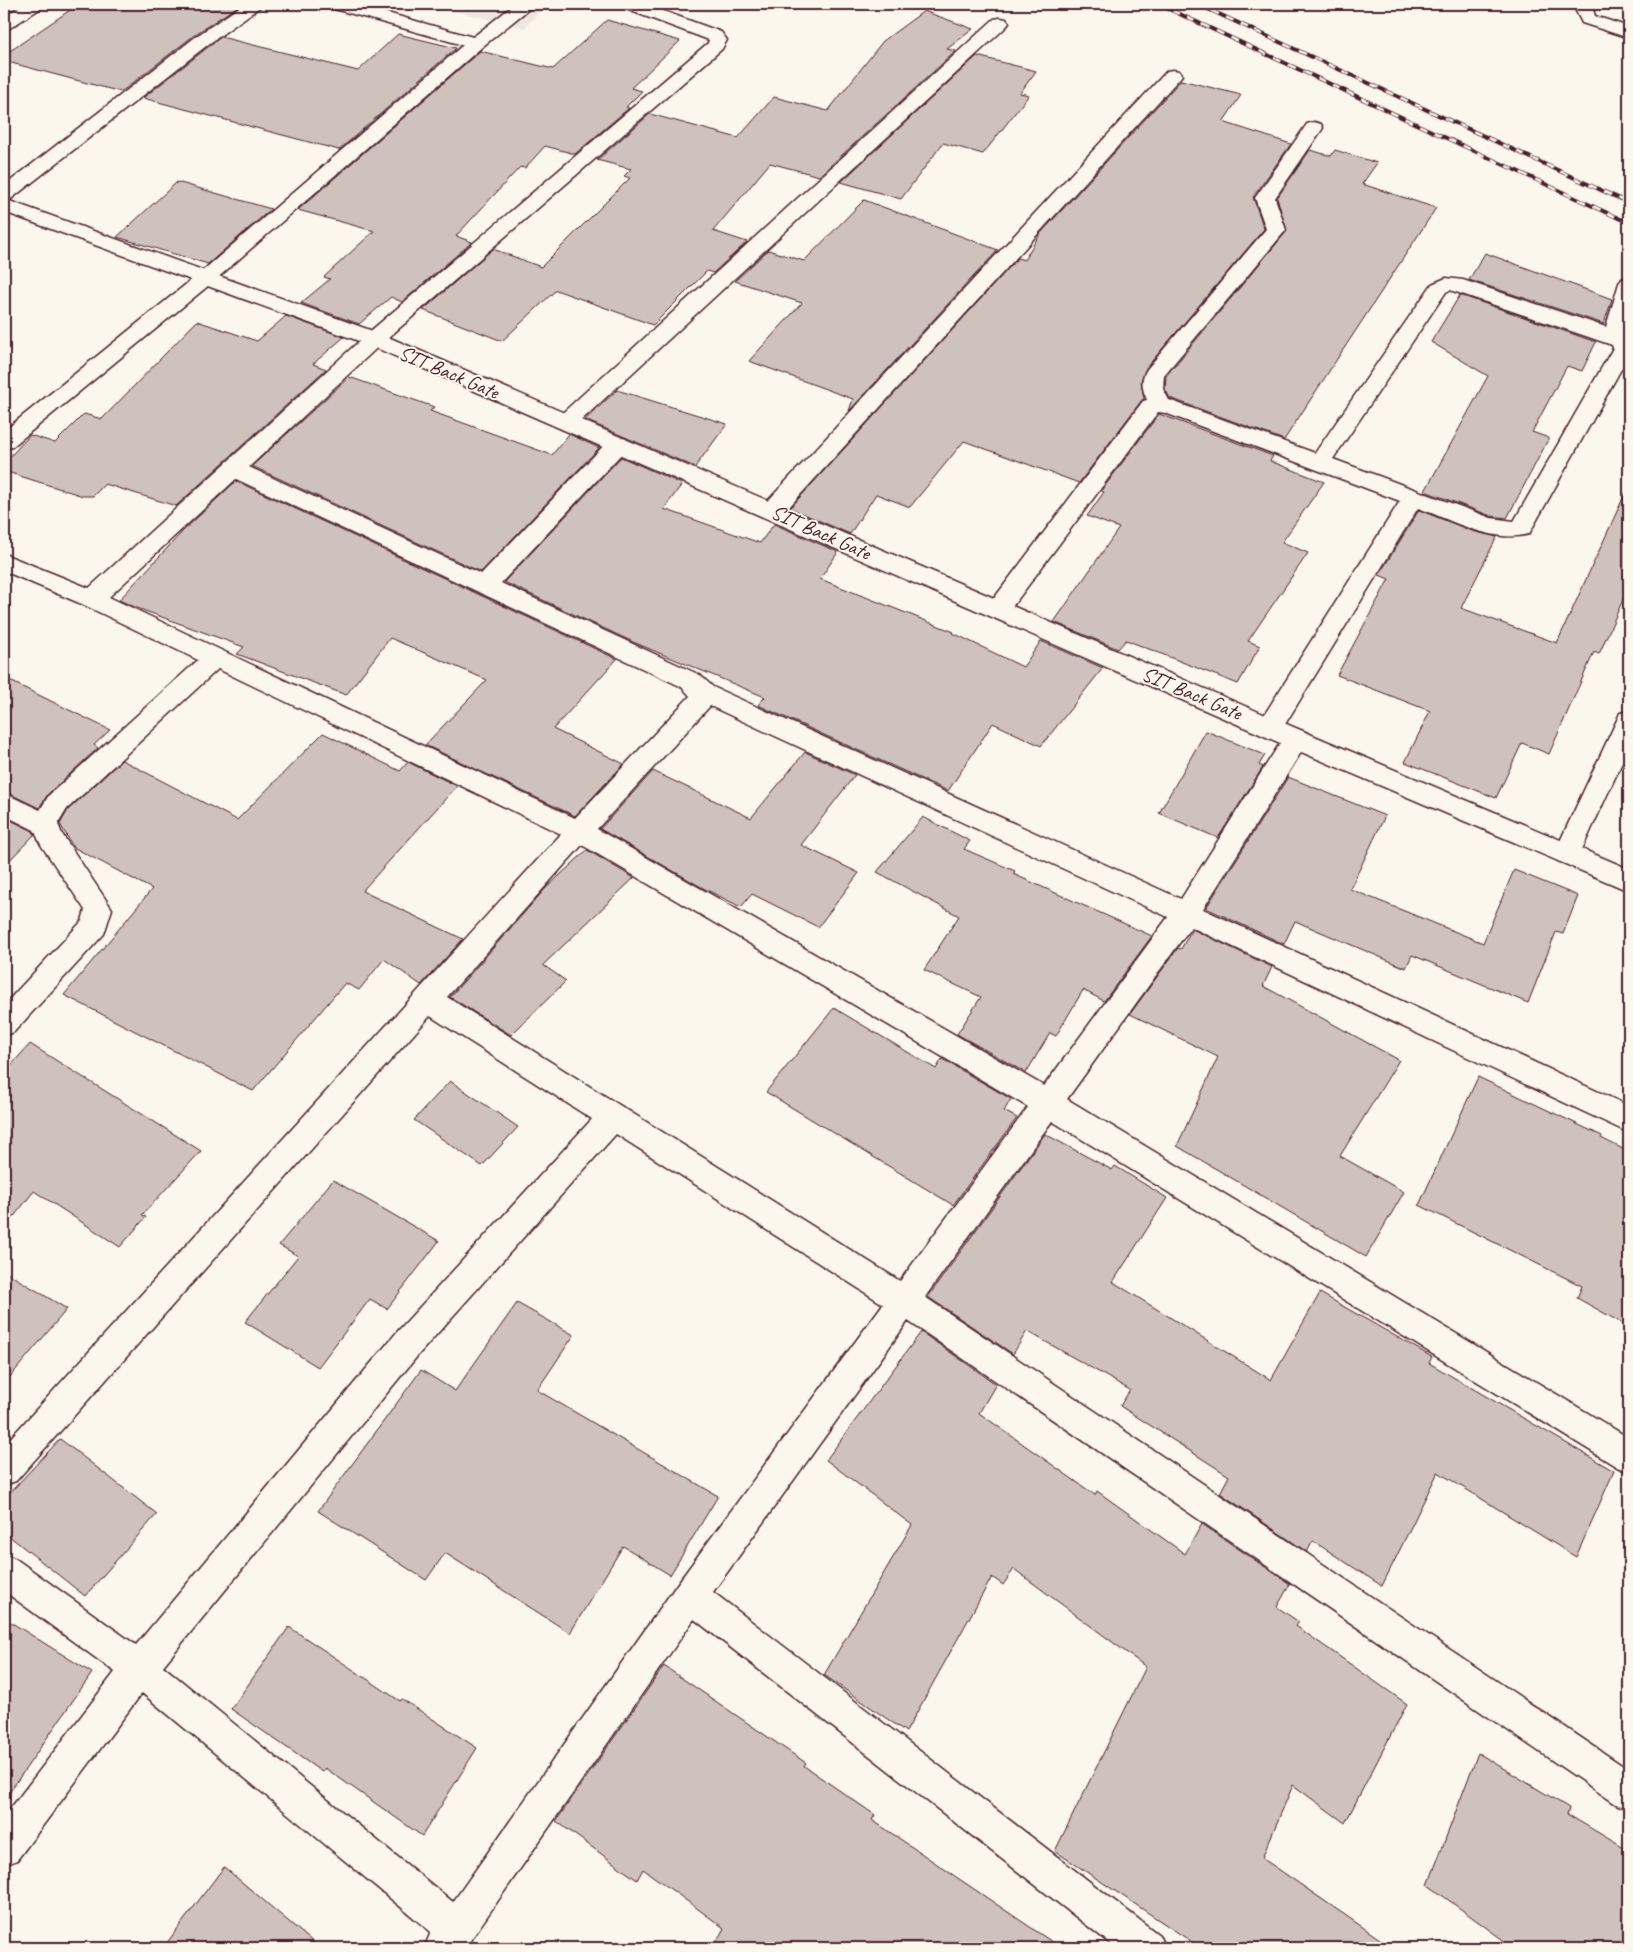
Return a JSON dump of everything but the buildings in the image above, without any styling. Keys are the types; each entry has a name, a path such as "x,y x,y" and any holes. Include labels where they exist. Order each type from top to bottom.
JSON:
{"street":[{"path":"4,24 35,4"},
{"path":"4,195 204,38 255,4"},
{"path":"337,4 476,43"},
{"path":"4,442 207,277 476,43 526,4"},
{"path":"92,599 374,339 716,45 718,40 715,36 629,4"},
{"path":"1586,4 1584,9 1588,19 1629,32"},
{"path":"566,422 1000,23"},
{"path":"772,511 1173,75"},
{"path":"1161,405 1152,389 1154,374 1276,230 1275,221 1265,207 1265,198 1314,128"},
{"name":"SIT Back Gate","path":"4,205 374,339 1283,733 1629,880"},
{"path":"1614,337 1629,283"},
{"path":"998,609 1151,406 1161,405 1487,525 1506,530 1521,528 1623,348 1622,342 1614,337 1456,284 1446,284 1439,288 1319,463"},
{"path":"484,586 618,444"},
{"path":"234,469 691,681 704,693 1186,913 1629,1120"},
{"path":"4,1571 139,1668 450,1938 690,1595 1186,913 1413,498"},
{"path":"4,562 92,599 216,657 579,831 1048,1103 1629,1456"},
{"path":"45,824 58,802 216,657"},
{"path":"4,1469 579,831 701,701 704,693"},
{"path":"1566,854 1629,720"},
{"path":"4,802 45,824 50,838 99,909 94,926 4,1024"},
{"path":"428,1000 904,1300 1629,1791"},
{"path":"4,1847 139,1668 408,1343 613,1117"},
{"path":"690,1595 1146,1948"}],"shaded area":[{"path":"426,4 547,4 524,28"}],"railway":[{"path":"1158,4 1629,223"},
{"path":"1197,4 1629,203"}]}
